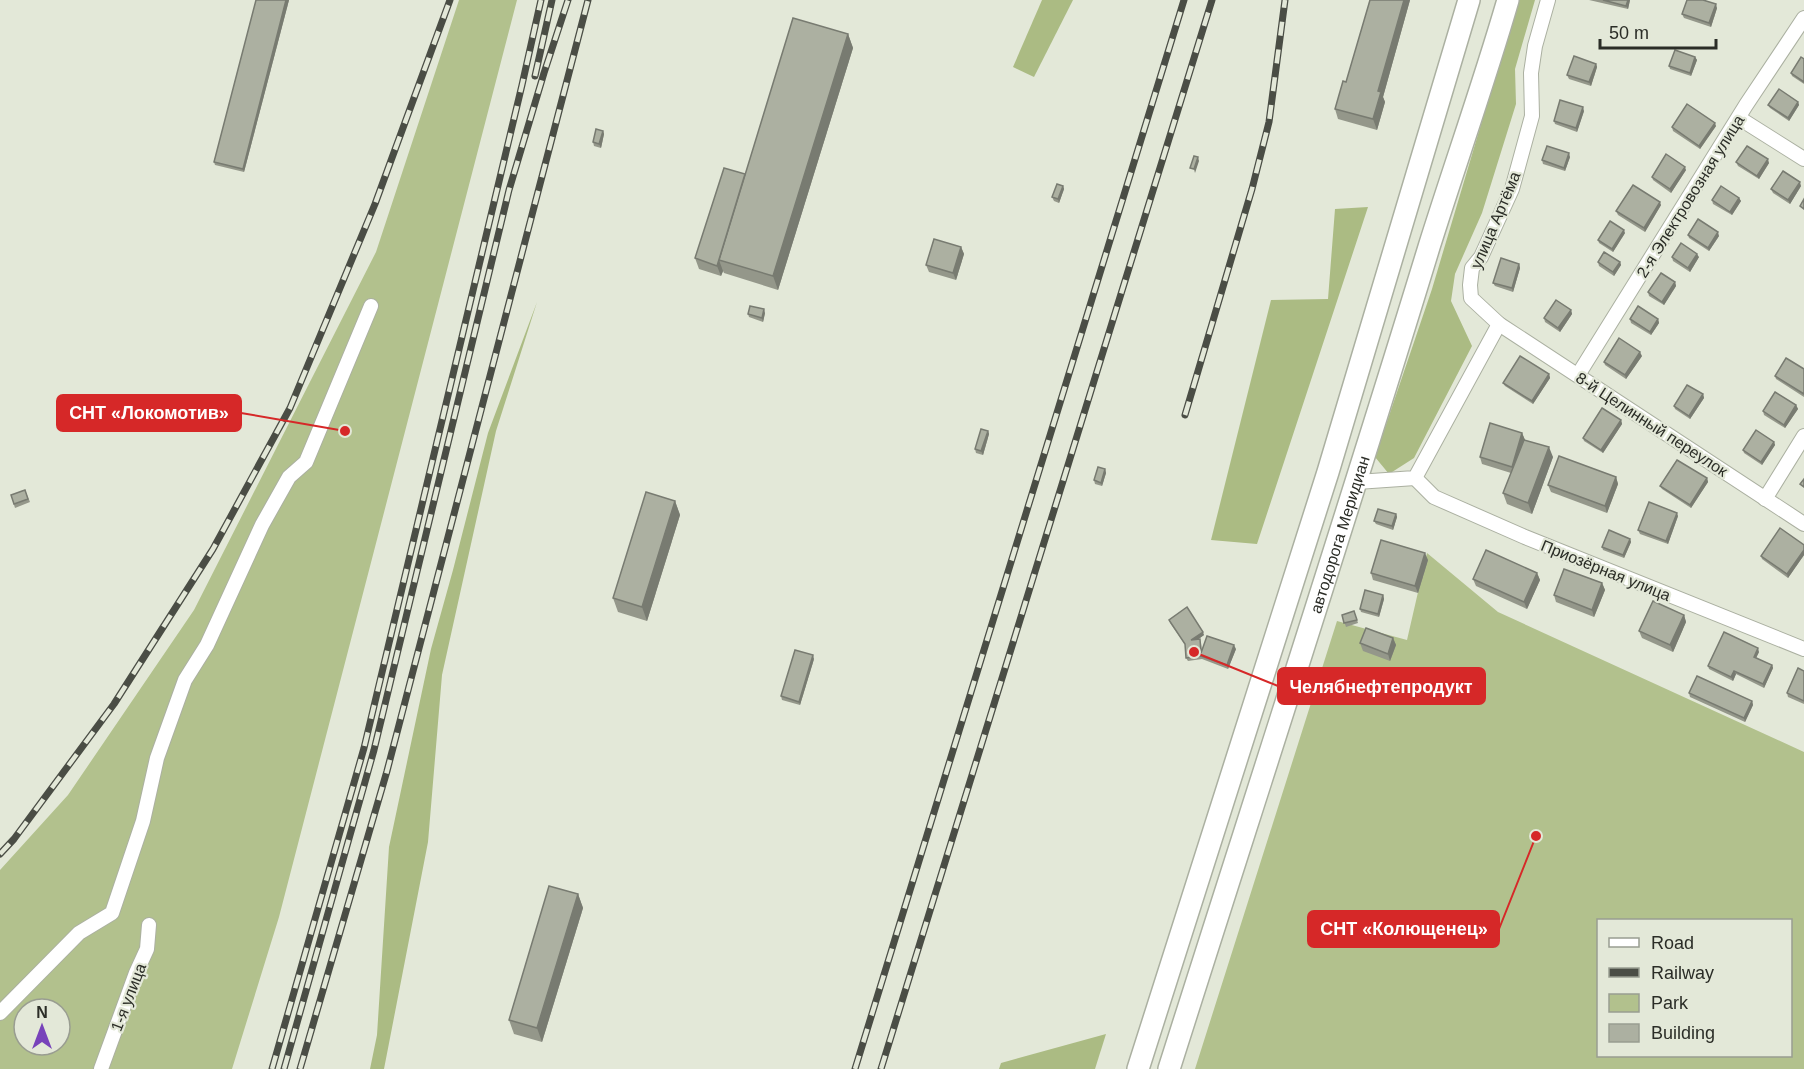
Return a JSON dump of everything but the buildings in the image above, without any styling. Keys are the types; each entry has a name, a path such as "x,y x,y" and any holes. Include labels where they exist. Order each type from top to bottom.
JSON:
{"main road":[{"name":"автодорога Меридиан","path":"1138,1069 1328,472 1469,0"},
{"name":"автодорога Меридиан","path":"1169,1069 1508,0"},
{"path":"1328,472 1357,482"}],"street":[{"name":"улица Артёма","path":"1499,324 1472,298 1470,285 1472,268 1481,257 1512,189 1532,116 1530,73 1548,0"},
{"name":"2-я Электровозная улица","path":"1578,375 1804,18"},
{"path":"1739,118 1804,159"},
{"path":"0,1013 79,933 112,913 143,821 158,758 185,680 207,645 262,525 289,477 306,462 371,306"},
{"path":"1357,482 1415,478 1499,324"},
{"name":"8-й Целинный переулок","path":"1499,324 1804,524"},
{"path":"1765,498 1804,436"},
{"name":"Приозёрная улица","path":"1415,478 1434,497 1443,502 1804,649"},
{"name":"1-я улица","path":"101,1069 147,948 149,925"}],"green space":[{"path":"459,0 517,0 279,917 232,1069 0,1069 0,870 68,795 194,610 376,252"},
{"path":"1042,0 1073,0 1034,77 1013,67"},
{"path":"1518,0 1535,0 1515,69 1516,104 1482,213 1455,274 1451,301 1472,346 1414,458 1389,474 1375,457 1432,289"},
{"path":"1368,207 1257,544 1211,540 1271,300 1328,299 1335,209"},
{"path":"537,302 496,431 442,675 428,842 384,1069 370,1069 377,1035 389,847 431,649 488,433"},
{"path":"1427,553 1498,612 1804,752 1804,1069 1195,1069 1337,621 1407,640"},
{"path":"1106,1034 1095,1069 999,1069 1001,1063"}],"railway":[{"path":"0,854 14,839 114,704 213,549 290,408 375,204 450,0"},
{"path":"272,1069 364,748 541,0"},
{"path":"535,76 552,0"},
{"path":"284,1069 374,750 509,190 568,0"},
{"path":"300,1069 387,771 588,0"},
{"path":"855,1069 1184,0"},
{"path":"881,1069 1212,0"},
{"path":"1185,415 1252,189 1269,122 1285,0"}],"place":[{"name":"СНТ «Локомотив»","path":"345,431"},
{"name":"Челябнефтепродукт","path":"1194,652"},
{"name":"СНТ «Колющенец»","path":"1536,836"}]}
